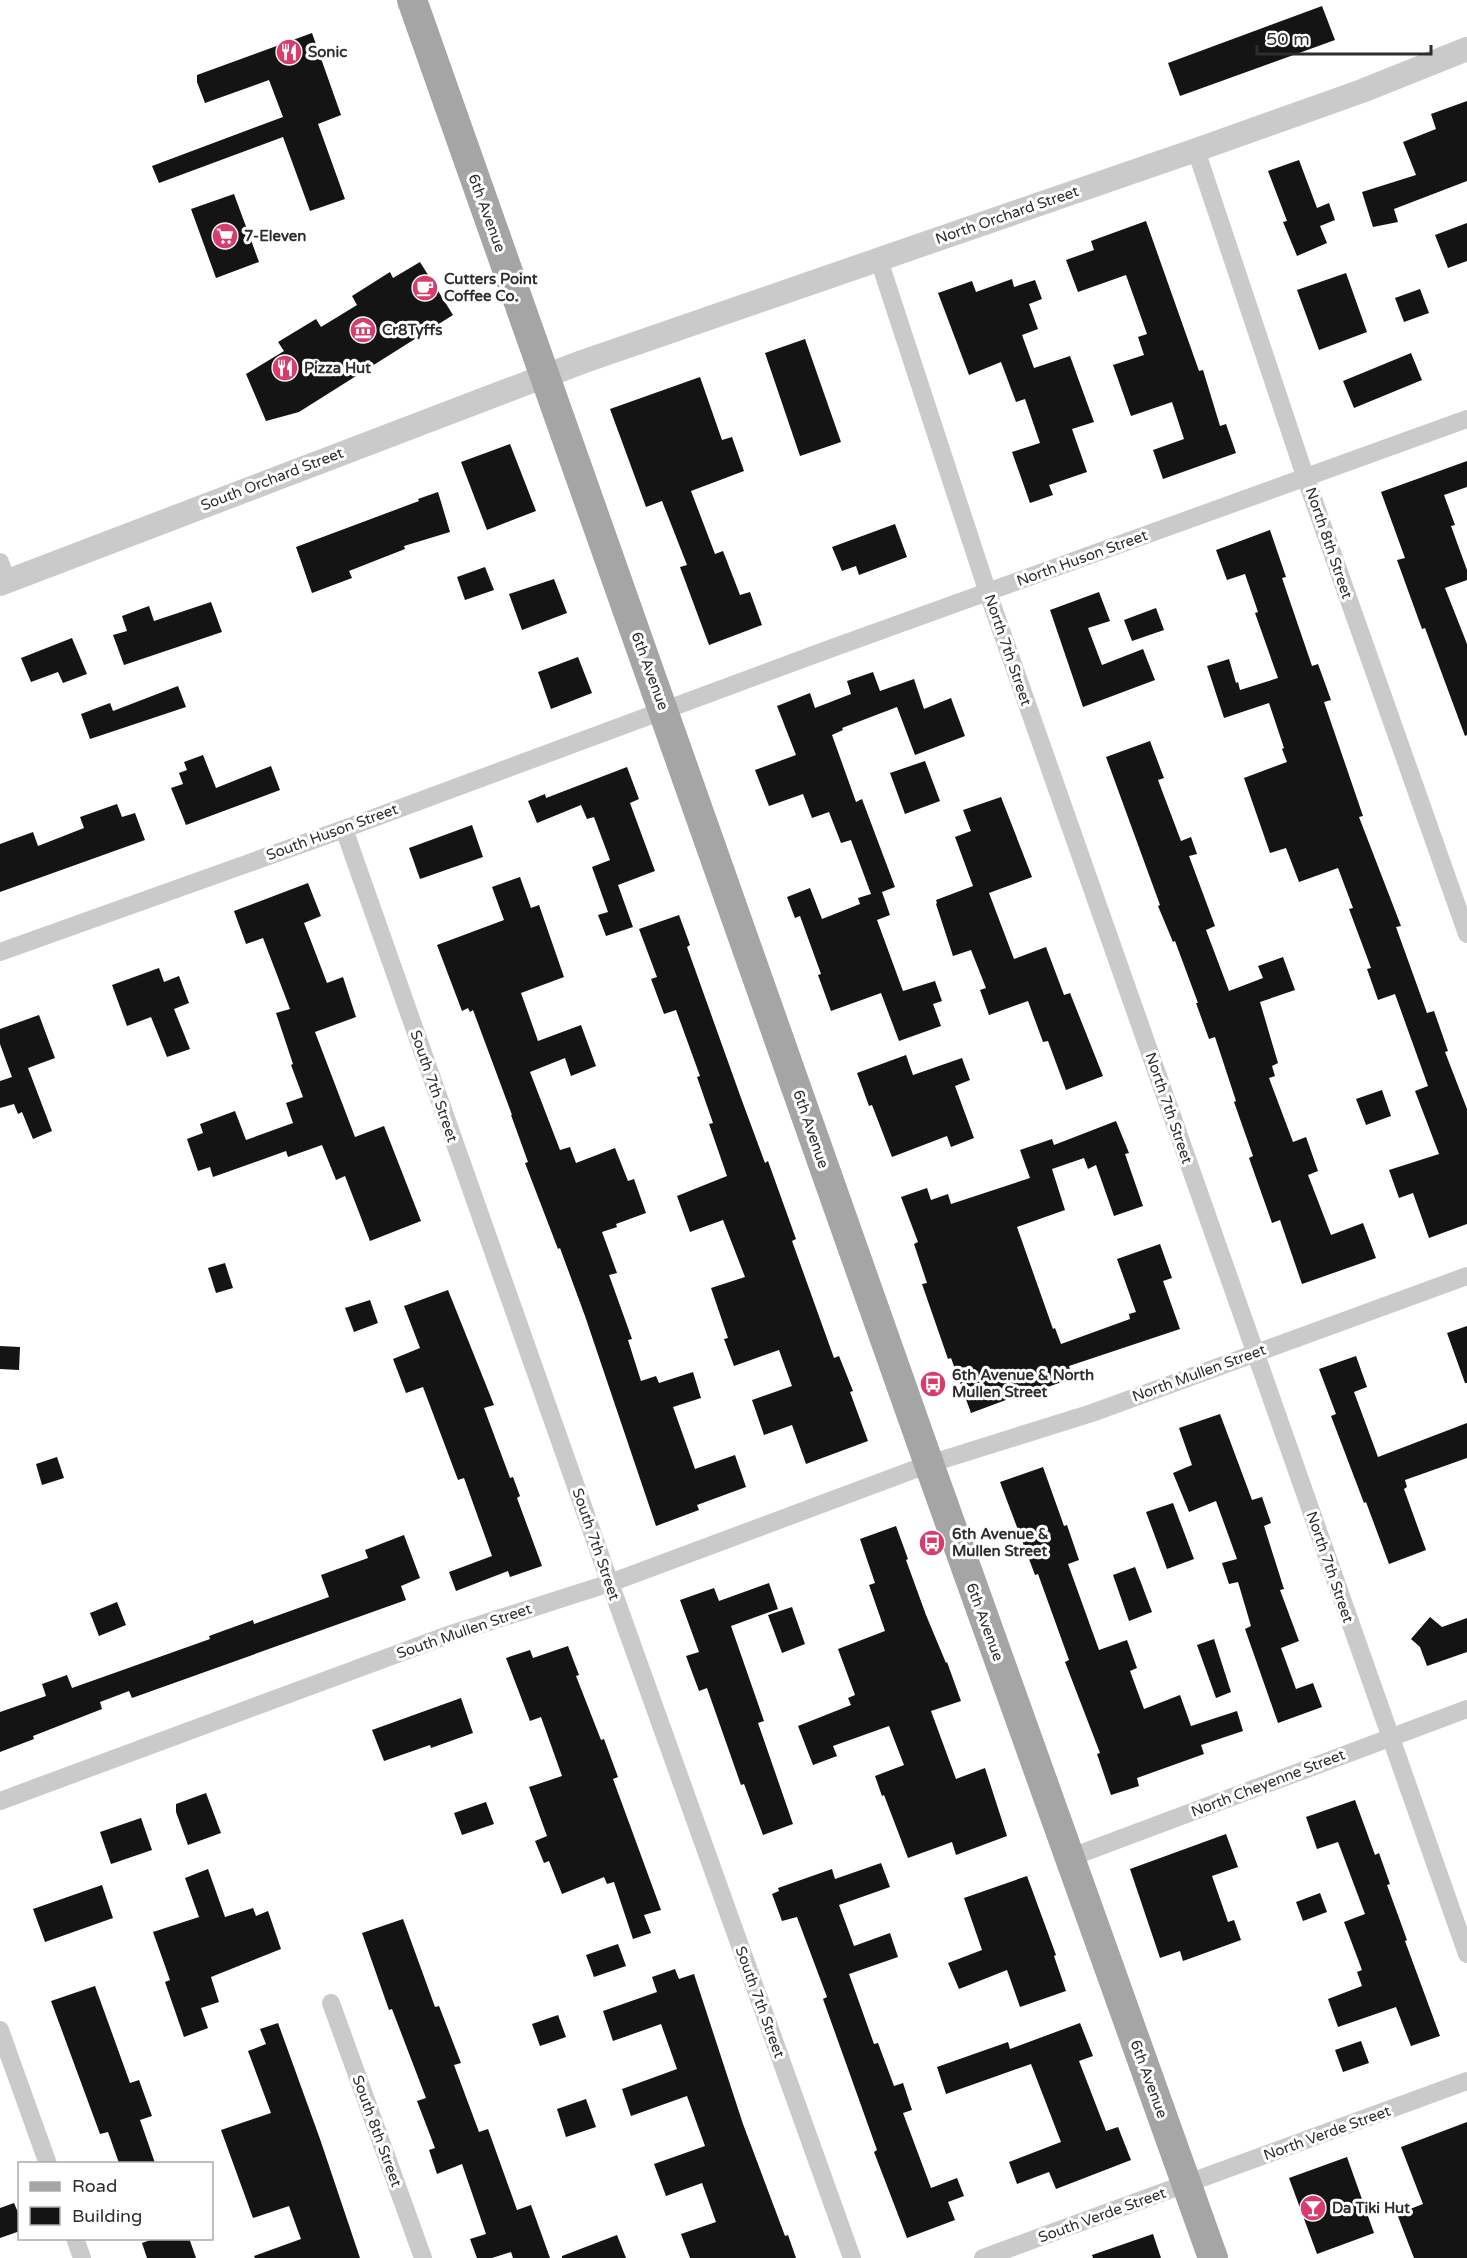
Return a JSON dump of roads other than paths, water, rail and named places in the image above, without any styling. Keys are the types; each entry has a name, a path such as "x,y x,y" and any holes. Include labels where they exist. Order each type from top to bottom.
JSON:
{"main road":[{"name":"6th Avenue","path":"412,0 929,1464 1213,2258"}],"street":[{"name":"North Orchard Street","path":"545,376 1196,150 1362,91 1467,49"},
{"name":"North 8th Street","path":"1196,150 1305,476 1467,934"},
{"name":"North 7th Street","path":"879,260 988,593 1467,1954"},
{"name":"South Orchard Street","path":"2,576 545,376"},
{"name":"North Huson Street","path":"664,711 1467,419"},
{"name":"South Huson Street","path":"0,952 664,711"},
{"name":"South 7th Street","path":"344,829 610,1583 852,2258"},
{"name":"North Mullen Street","path":"929,1464 1092,1413 1467,1276"},
{"name":"South Mullen Street","path":"0,1801 451,1634 610,1583 929,1464"},
{"name":"North Cheyenne Street","path":"1069,1858 1467,1709"},
{"name":"South 8th Street","path":"332,2003 423,2258"},
{"path":"0,2030 48,2162"},
{"name":"North Verde Street","path":"1187,2184 1467,2081"},
{"name":"South Verde Street","path":"983,2258 1187,2184"},
{"path":"76,2240 82,2258"}],"place":[{"name":"Sonic","path":"289,52"},
{"name":"7-Eleven","path":"225,236"},
{"name":"Cutters Point Coffee Co.","path":"425,288"},
{"name":"Cr8Tyffs","path":"363,330"},
{"name":"Pizza Hut","path":"285,368"},
{"name":"6th Avenue & North Mullen Street","path":"933,1384"},
{"name":"6th Avenue & Mullen Street","path":"932,1543"},
{"name":"Da Tiki Hut","path":"1313,2208"}]}
